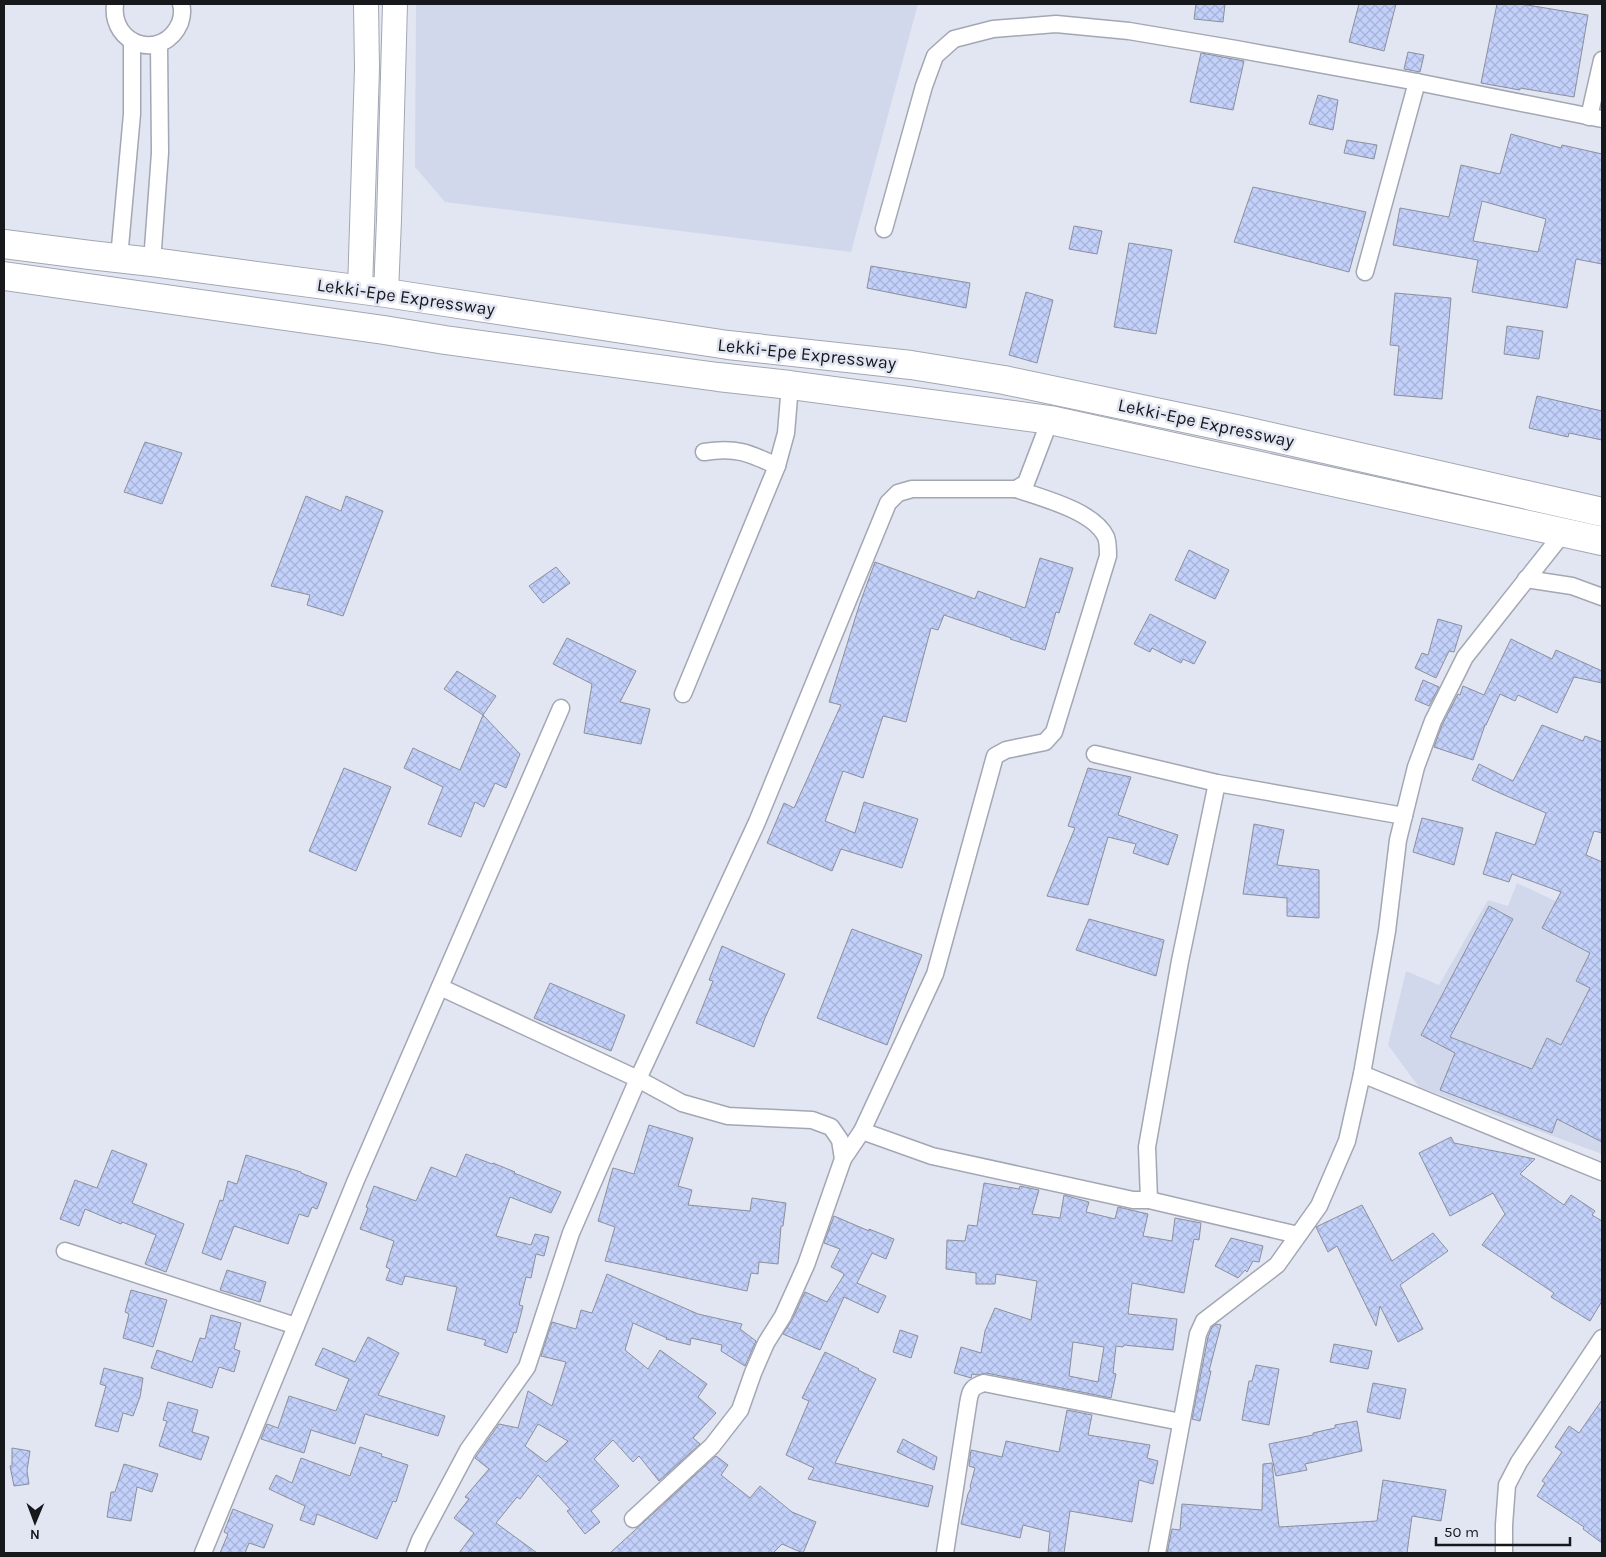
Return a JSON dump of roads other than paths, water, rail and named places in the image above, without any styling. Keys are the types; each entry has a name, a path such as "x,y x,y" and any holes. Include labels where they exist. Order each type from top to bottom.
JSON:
{"highway":[{"name":"Lekki-Epe Expressway","path":"4,244 373,292 728,345 911,365 1004,380 1236,429 1602,512"},
{"name":"Lekki-Epe Expressway","path":"4,276 445,340 1050,420 1602,541"}],"street":[{"path":"115,4 114,13 117,24 123,34 132,41 150,45 159,44 177,30 181,19 181,4"},
{"path":"366,4 367,68 364,219 373,292"},
{"path":"373,292 389,220 395,4"},
{"path":"884,229 924,86 935,56 954,39 993,29 1056,24 1129,31 1417,82 1596,118 1602,60"},
{"path":"120,258 132,114 132,41"},
{"path":"152,262 160,152 159,44"},
{"path":"1365,272 1417,82"},
{"path":"364,219 389,220"},
{"path":"683,694 777,466 786,433 790,385"},
{"path":"1016,489 1026,483 1050,420"},
{"path":"704,452 724,449 751,454 777,466"},
{"path":"415,1553 420,1540 468,1450 527,1367 571,1233 638,1078 757,822 888,503 898,493 912,489 1016,489 1083,514 1097,523 1107,538 1108,556 1054,732 1045,742 1006,750 995,756 936,974 862,1131 843,1159 806,1265 783,1316 759,1358 740,1410 712,1446 633,1519"},
{"path":"1157,1553 1198,1334 1204,1321 1277,1265 1318,1206 1347,1141 1362,1074 1387,931 1398,840 1416,768 1433,721 1464,657 1564,532"},
{"path":"1526,578 1572,586 1602,597"},
{"path":"203,1553 360,1171 561,708"},
{"path":"1095,754 1217,783 1404,816"},
{"path":"1149,1200 1147,1148 1180,961 1217,783"},
{"path":"440,988 638,1078 682,1103 728,1116 812,1120 831,1127 840,1140 843,1159"},
{"path":"1362,1074 1602,1172"},
{"path":"862,1131 932,1156 1133,1200 1149,1200 1298,1235"},
{"path":"65,1251 296,1326"},
{"path":"1504,1553 1507,1485 1519,1462 1602,1338"},
{"path":"945,1553 970,1393 975,1386 984,1383 1181,1422"}]}
